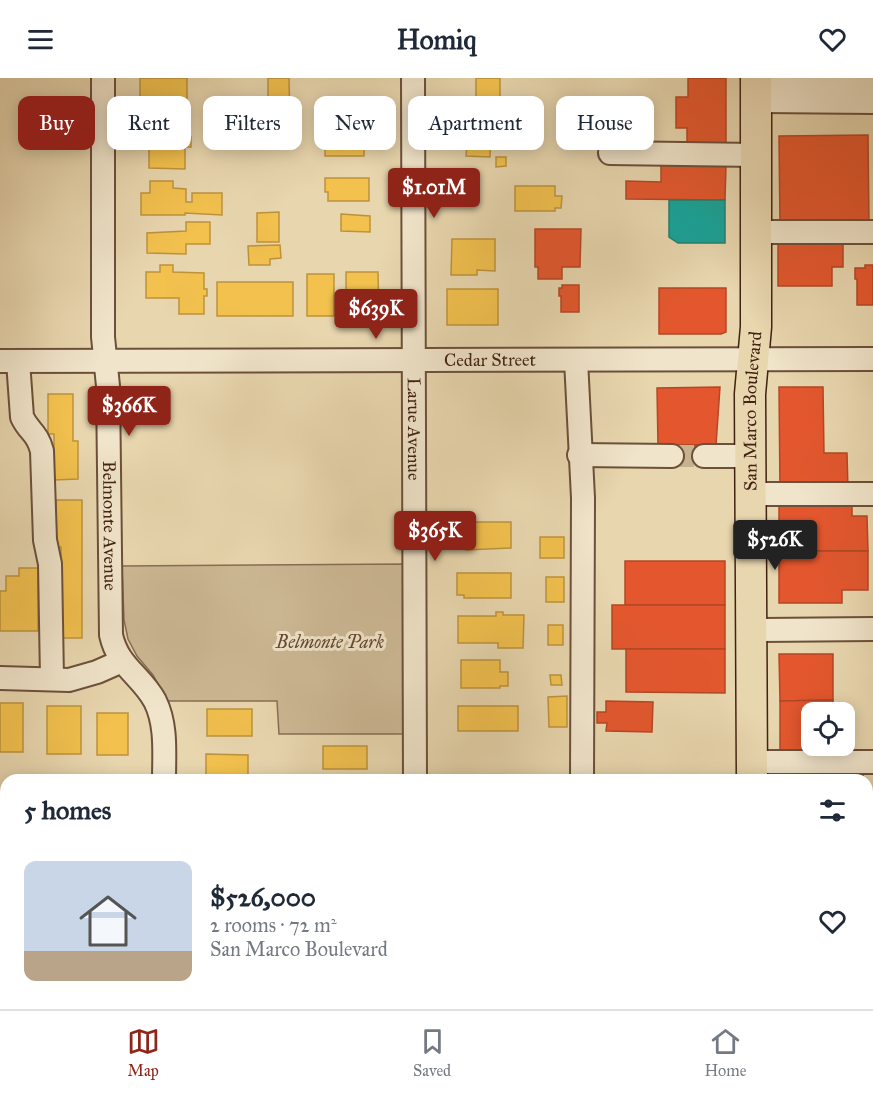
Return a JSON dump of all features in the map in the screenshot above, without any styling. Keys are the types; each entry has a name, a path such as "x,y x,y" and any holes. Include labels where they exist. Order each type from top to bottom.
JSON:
{"main road":[{"name":"San Marco Boulevard","path":"752,771 750,394 756,327 756,86"}],"street":[{"name":"Belmonte Avenue","path":"103,78 103,337 108,386 111,635 114,650 144,686 157,707 163,728 164,774"},
{"name":"Larue Avenue","path":"413,78 415,774"},
{"path":"756,86 839,79 873,80"},
{"path":"756,86 873,102"},
{"path":"610,153 756,155"},
{"path":"756,232 873,232"},
{"name":"Cedar Street","path":"9,361 873,359"},
{"path":"576,360 582,498 582,774"},
{"path":"9,361 22,417 25,424 38,438 42,451 45,540 50,564 52,679"},
{"path":"579,456 672,456"},
{"path":"704,456 750,456"},
{"path":"750,494 873,494"},
{"path":"751,630 873,629"},
{"path":"0,678 69,680 122,662"},
{"path":"752,771 873,762"}],"green space":[{"name":"Belmonte Park","path":"407,564 408,734 279,734 277,701 168,701 128,639 124,620 122,566"}],"building: Homes":[{"path":"140,78 187,78 187,96 140,96"},
{"path":"268,78 289,78 289,96 268,96"},
{"path":"476,78 500,78 500,96 476,96"},
{"path":"149,150 185,150 185,169 149,168"},
{"path":"325,150 364,150 364,156 325,156"},
{"path":"466,150 490,150 490,157 466,156"},
{"path":"496,157 506,157 506,166 496,167"},
{"path":"325,178 369,178 369,201 328,201 328,192 325,192"},
{"path":"150,181 173,181 173,188 186,189 186,202 192,202 192,193 222,193 222,215 185,213 185,215 141,215 141,193 150,193"},
{"path":"515,186 555,186 555,196 562,196 561,208 555,208 555,211 515,211"},
{"path":"279,212 279,242 257,242 257,213"},
{"path":"341,214 370,216 370,232 341,231"},
{"path":"186,222 210,222 210,244 186,244 186,254 147,253 147,233 186,231"},
{"path":"452,239 495,239 495,271 477,270 477,275 451,275"},
{"path":"280,245 281,258 270,259 270,265 249,265 248,246"},
{"path":"160,265 173,265 173,272 204,273 204,289 207,289 207,296 204,296 204,314 179,314 179,298 146,298 146,272 160,272"},
{"path":"346,272 378,272 379,317 346,317"},
{"path":"307,274 334,274 334,316 307,316"},
{"path":"217,282 293,282 293,316 217,316"},
{"path":"447,289 498,289 498,325 447,325"},
{"path":"48,394 73,394 73,441 78,441 78,479 54,480 54,434 48,434"},
{"path":"56,500 82,500 82,638 61,638 61,547 56,547"},
{"path":"464,522 511,522 511,548 466,550 466,546 457,546 457,524 464,524"},
{"path":"540,537 564,537 564,558 540,558"},
{"path":"19,568 38,568 38,631 0,631 0,591 6,591 6,576 19,576"},
{"path":"457,573 511,573 511,598 464,598 464,595 457,595"},
{"path":"546,577 564,577 564,602 546,602"},
{"path":"496,612 503,612 503,615 524,615 523,648 498,648 498,643 458,643 458,616 496,616"},
{"path":"548,625 563,625 563,645 548,645"},
{"path":"461,660 500,660 500,672 508,672 508,686 461,688"},
{"path":"550,675 561,675 562,685 551,685"},
{"path":"567,696 567,727 549,727 548,697"},
{"path":"0,703 23,703 23,752 0,752"},
{"path":"47,706 81,706 81,754 47,754"},
{"path":"458,706 518,706 518,731 458,731"},
{"path":"207,709 252,709 252,736 207,736"},
{"path":"97,713 128,713 128,755 97,755"},
{"path":"323,746 367,746 367,769 323,769"},
{"path":"206,754 248,755 248,774 206,774"}],"building: Shops":[{"path":"688,78 726,78 726,146 687,146 687,128 676,128 676,97 688,97"},
{"path":"868,135 869,225 780,225 779,136"},
{"path":"661,164 726,165 725,200 626,199 626,181 661,182"},
{"path":"535,229 581,229 580,267 562,267 562,279 538,279 538,267 535,267"},
{"path":"778,238 843,238 843,267 832,267 832,286 778,286"},
{"path":"865,265 873,265 873,305 857,305 855,268 865,268"},
{"path":"562,285 579,285 579,312 561,312 559,288 562,288"},
{"path":"659,288 726,288 726,332 721,334 659,334"},
{"path":"720,387 716,445 658,445 657,388"},
{"path":"779,387 823,387 824,453 847,453 848,489 780,490"},
{"path":"672,445 704,445 704,460 672,460"},
{"path":"779,500 852,500 852,516 867,516 868,551 779,551"},
{"path":"779,551 868,551 868,590 842,590 842,603 779,603"},
{"path":"625,561 725,561 725,605 625,605"},
{"path":"612,605 725,605 725,649 612,649"},
{"path":"626,649 725,649 725,693 626,692"},
{"path":"779,654 833,654 833,700 780,701"},
{"path":"833,700 833,702 801,702 801,756 833,757 780,757 780,701"},
{"path":"606,701 653,702 652,732 606,731 607,723 597,723 597,712 606,712"},
{"path":"779,768 863,768 863,774 779,774"}],"building: Public":[{"path":"669,200 725,200 725,243 678,243 669,237"}],"tunnel":[{"path":"672,456 704,456"}]}
